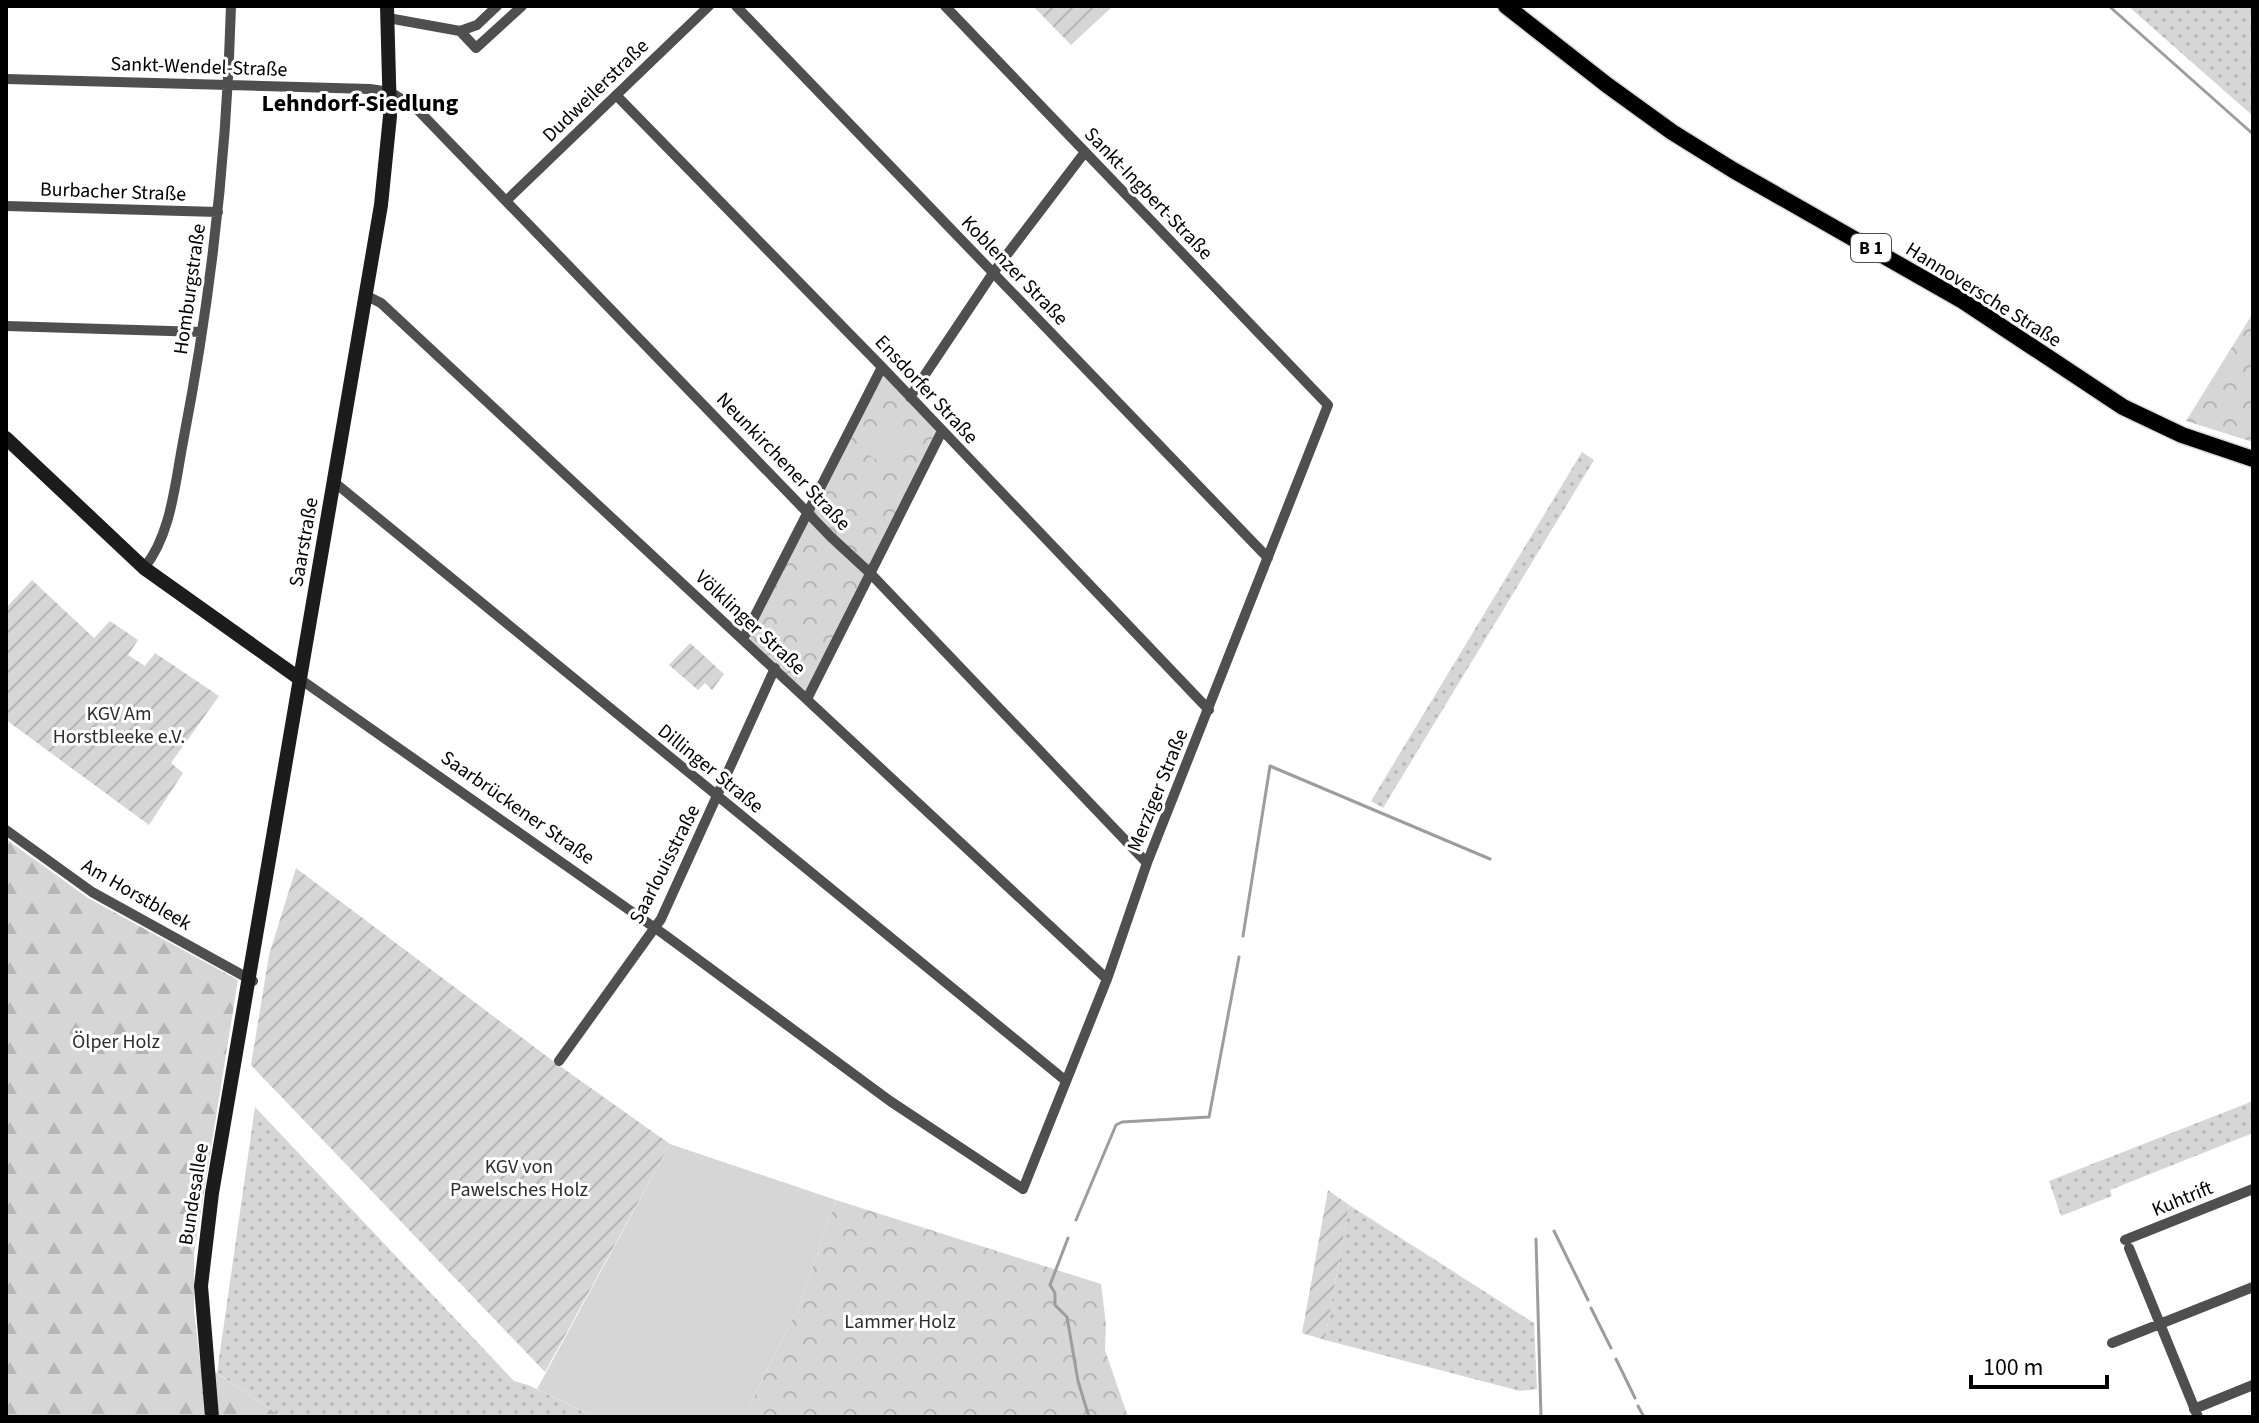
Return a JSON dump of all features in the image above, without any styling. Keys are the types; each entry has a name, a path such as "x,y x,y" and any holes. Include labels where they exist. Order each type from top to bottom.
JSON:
{"main road":[{"name":"Hannoversche Straße","path":"1506,6 1672,132 1963,301 2123,407 2182,435 2253,459"}],"street":[{"name":"Homburgstraße","path":"144,568 160,545 187,424 202,332 218,212 231,6"},
{"path":"460,31 477,25 497,6"},
{"path":"388,12 460,31 476,48 522,6"},
{"name":"Dudweilerstraße","path":"507,200 709,6"},
{"name":"Koblenzer Straße","path":"736,6 1268,558"},
{"name":"Sankt-Ingbert-Straße","path":"945,6 1328,405"},
{"name":"Saarstraße","path":"252,980 300,679 367,296 387,159 390,112 388,12"},
{"name":"Sankt-Wendel-Straße","path":"6,79 390,92"},
{"name":"Neunkirchener Straße","path":"390,92 424,114 1147,863"},
{"name":"Ensdorfer Straße","path":"616,95 882,367 1209,710"},
{"path":"910,397 993,273 1085,152"},
{"name":"Burbacher Straße","path":"6,206 218,212"},
{"name":"Völklinger Straße","path":"367,296 381,303 1107,979"},
{"path":"6,326 202,332"},
{"path":"743,639 882,367"},
{"name":"Merziger Straße","path":"1023,1189 1107,979 1147,863 1328,405"},
{"path":"807,699 942,431"},
{"name":"Saarbrückener Straße","path":"6,438 144,568 654,928 890,1101 1023,1189"},
{"name":"Dillinger Straße","path":"334,482 1066,1081"},
{"name":"Saarlouisstraße","path":"559,1061 654,928 775,668"},
{"name":"Am Horstbleek","path":"6,830 92,892 252,980"},
{"name":"Bundesallee","path":"212,1417 201,1311 202,1263 252,980"},
{"name":"Kuhtrift","path":"2253,1189 2127,1244 2196,1413 2253,1385"},
{"path":"2112,1343 2253,1287"}],"green space":[{"path":"1033,6 1113,6 1071,45"},
{"path":"2128,6 2253,6 2253,116"},
{"path":"2253,313 2253,442 2186,421"},
{"path":"882,367 942,431 807,699 743,639"},
{"path":"886,428 904,438 888,466 870,456"},
{"path":"1582,452 1594,460 1383,808 1371,801"},
{"name":"KGV Am Horstbleeke e.V.","path":"32,580 94,638 110,621 138,640 128,655 145,666 155,653 219,696 171,763 183,773 149,825 6,720 6,608"},
{"path":"805,590 821,599 812,616 795,607"},
{"path":"690,643 724,674 712,690 705,683 698,690 669,665"},
{"name":"Ölper Holz","path":"6,839 88,898 238,980 194,1254 194,1310 200,1362 282,1417 6,1417"},
{"name":"KGV von Pawelsches Holz","path":"296,868 557,1064 670,1144 545,1372 251,1065 269,955"},
{"path":"2253,1101 2253,1133 2110,1190 2112,1196 2061,1216 2049,1181"},
{"path":"255,1107 514,1381 595,1417 282,1417 217,1373"},
{"path":"670,1144 836,1200 801,1301 744,1417 595,1417 537,1389"},
{"path":"1328,1190 1349,1205 1325,1340 1302,1333"},
{"name":"Lammer Holz","path":"836,1200 1101,1284 1106,1325 1105,1350 1128,1417 744,1417 801,1301"},
{"path":"1349,1205 1534,1323 1537,1389 1520,1391 1325,1340"}],"waterway":[{"path":"2109,6 2253,134"},
{"path":"1243,936 1270,766 1490,859"},
{"path":"1076,1220 1116,1125 1122,1122 1209,1117 1239,957"},
{"path":"1554,1231 1588,1300"},
{"path":"1068,1238 1050,1285 1055,1293 1055,1305 1067,1317 1078,1381 1089,1417"},
{"path":"1536,1239 1541,1417"},
{"path":"1591,1308 1611,1348"},
{"path":"1616,1359 1635,1398"},
{"path":"1638,1406 1644,1417"}],"district":[{"name":"Lehndorf-Siedlung","path":"360,103"}]}
